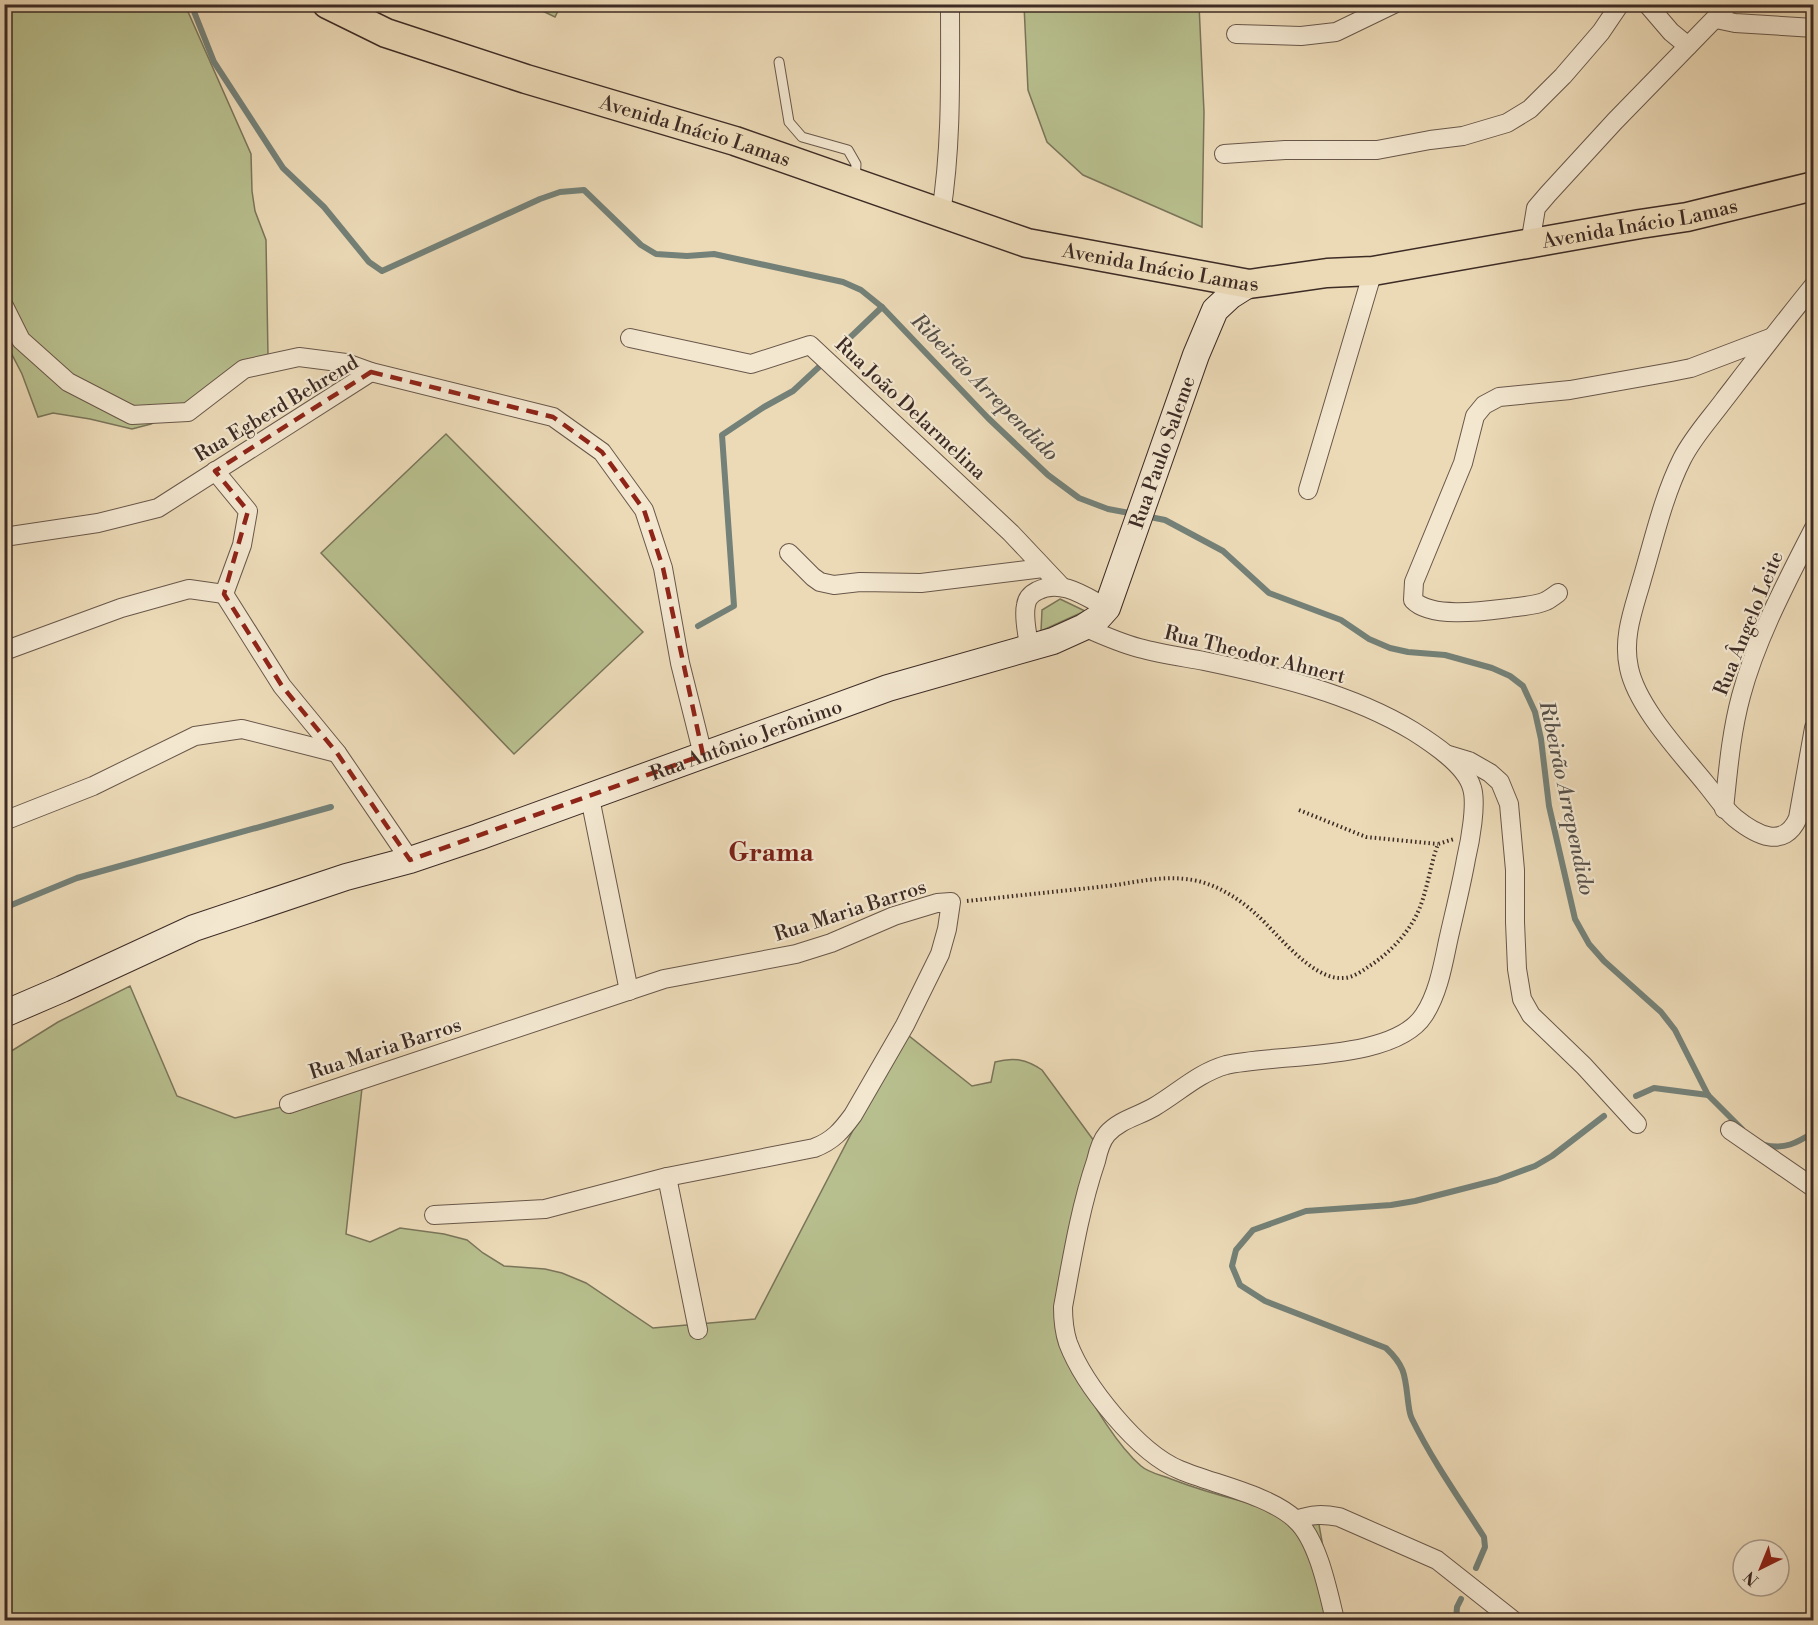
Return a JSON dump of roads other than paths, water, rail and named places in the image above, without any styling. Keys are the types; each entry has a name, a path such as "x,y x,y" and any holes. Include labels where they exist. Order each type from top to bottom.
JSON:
{"main road":[{"name":"Avenida Inácio Lamas","path":"327,4 386,33 526,79 735,141 1028,243 1249,284 1327,273 1373,271 1687,217 1814,186"},
{"name":"Rua Paulo Saleme","path":"1107,608 1196,355 1215,310 1230,296 1249,284"},
{"path":"1083,627 1098,618 1107,608"},
{"name":"Rua Antônio Jerônimo","path":"4,1014 194,928 346,877 410,860 590,798 888,688 1053,641 1083,627"}],"street":[{"path":"941,213 951,110 950,4"},
{"path":"1224,154 1285,150 1377,150 1463,136 1507,123 1520,117 1547,93 1601,32 1620,4"},
{"path":"1647,4 1671,32 1688,46"},
{"path":"1530,244 1536,208 1615,121 1729,4"},
{"path":"1236,34 1301,36 1336,32 1391,5"},
{"path":"1716,19 1735,23 1814,28"},
{"path":"1308,490 1373,271"},
{"path":"1814,285 1770,338 1694,439 1681,460 1656,528 1627,631 1626,642 1629,669 1637,692 1657,722 1725,809 1741,823 1765,836 1788,834 1798,818 1814,728"},
{"path":"4,306 21,340 68,382 132,415 188,412 244,369 299,357 346,363 371,372"},
{"name":"Rua João Delarmelina","path":"630,338 751,363 810,345 1011,533 1060,586"},
{"path":"1558,593 1546,601 1531,605 1478,612 1454,612 1421,607 1413,600 1414,582 1463,463 1470,430 1478,411 1488,402 1499,397 1581,388 1681,370 1770,338"},
{"name":"Rua Egberd Behrend","path":"4,537 98,522 158,508 371,372 553,417 602,452 644,510 663,568 681,663 703,755"},
{"path":"214,471 248,511 242,545 224,594"},
{"name":"Rua Ângelo Leite","path":"1725,809 1731,743 1741,694 1774,611 1814,528"},
{"path":"789,553 820,582 834,585 861,582 921,582 1043,568"},
{"path":"1029,648 1026,612 1029,596 1046,587 1060,586 1071,589 1107,608"},
{"path":"4,651 121,608 189,589 224,594 282,686 337,753 410,860"},
{"name":"Rua Theodor Ahnert","path":"1083,627 1139,648 1205,661 1319,689 1378,712 1413,731 1444,753 1468,778 1473,791 1470,838 1437,984 1426,1013 1413,1028 1390,1039 1359,1048 1225,1066 1198,1076 1152,1108 1130,1118 1112,1130 1099,1150 1084,1200 1063,1307 1063,1319 1068,1342 1094,1392 1157,1460 1180,1471 1213,1480 1278,1507 1296,1520"},
{"path":"4,821 93,786 195,736 242,729 337,753"},
{"path":"1444,753 1469,761 1490,773 1500,782 1509,804 1515,870 1517,969 1522,999 1531,1015 1584,1066 1637,1124"},
{"path":"590,798 629,991"},
{"name":"Rua Maria Barros","path":"289,1104 664,979 796,954 831,943 902,913 937,903 951,902 940,954 910,1015 868,1091 844,1128 826,1143 814,1148 668,1177 545,1209 434,1215"},
{"path":"1730,1130 1814,1188"},
{"path":"668,1177 698,1330"},
{"path":"1335,1620 1316,1555 1307,1533 1296,1520 1310,1515 1325,1514 1340,1517 1437,1560 1514,1620"}],"lane":[{"path":"779,62 789,122 802,137 848,150 856,164 855,183"}],"waterway":[{"name":"Ribeirão Arrependido","path":"191,4 214,62 283,168 324,207 369,262 382,271 540,199 560,192 584,190 641,245 656,254 687,256 714,254 843,282 861,290 882,307 988,418 1048,475 1079,498 1108,509 1135,514"},
{"path":"838,349 882,307"},
{"path":"698,626 734,606 722,435 793,391 820,366"},
{"name":"Ribeirão Arrependido","path":"1145,516 1165,520 1223,551 1269,593 1341,620 1369,639 1390,648 1445,655 1492,668 1510,676 1523,686 1535,712 1541,739 1549,806 1575,919 1589,944 1604,961 1661,1012 1675,1030 1708,1095 1742,1129"},
{"path":"4,908 77,878 331,807"},
{"path":"1636,1096 1654,1088 1708,1095"},
{"path":"1476,1568 1485,1547 1484,1537 1437,1464 1412,1419 1405,1378 1397,1360 1386,1348 1265,1301 1240,1285 1232,1266 1236,1250 1253,1230 1306,1211 1391,1205 1497,1180 1535,1166 1552,1156 1604,1116"},
{"name":"Ribeirão Arrependido","path":"1764,1145 1778,1147 1790,1145 1814,1132"},
{"path":"1456,1620 1457,1607 1461,1599"}],"district":[{"name":"Grama","path":"771,852"}]}
